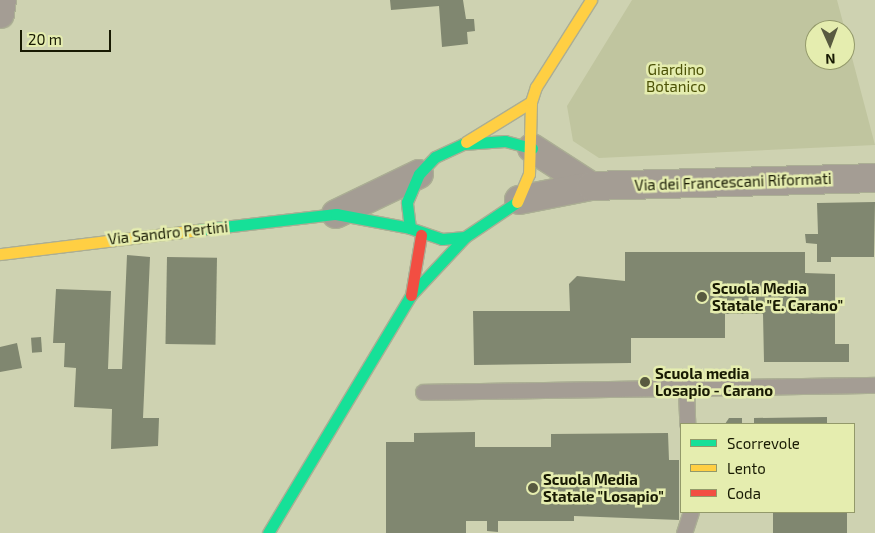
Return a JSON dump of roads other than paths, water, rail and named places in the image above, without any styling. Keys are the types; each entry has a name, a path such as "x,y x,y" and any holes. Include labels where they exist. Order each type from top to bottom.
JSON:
{"main road":[{"path":"465,237 442,239 421,235 410,228 407,202 419,174 435,157 463,144 531,102 591,0"},
{"path":"268,533 411,295 465,237 519,200 532,148 531,102"},
{"path":"463,144 506,141 532,148"},
{"name":"Via Sandro Pertini","path":"0,254 336,214 410,228"},
{"path":"411,295 421,235"}],"street":[{"path":"0,14 2,0"},
{"path":"532,148 591,186"},
{"path":"336,214 419,174"},
{"name":"Via dei Francescani Riformati","path":"519,200 591,186 875,178"}],"lane":[{"path":"424,392 875,385"},
{"path":"686,387 688,423"},
{"path":"684,533 691,513"}],"place":[{"name":"Scuola Media Statale \"E. Carano\"","path":"702,297"},
{"name":"Scuola media Losapio - Carano","path":"645,382"},
{"name":"Scuola Media Statale \"Losapio\"","path":"533,488"}],"park label":[{"name":"Giardino Botanico","path":"676,78"}]}
